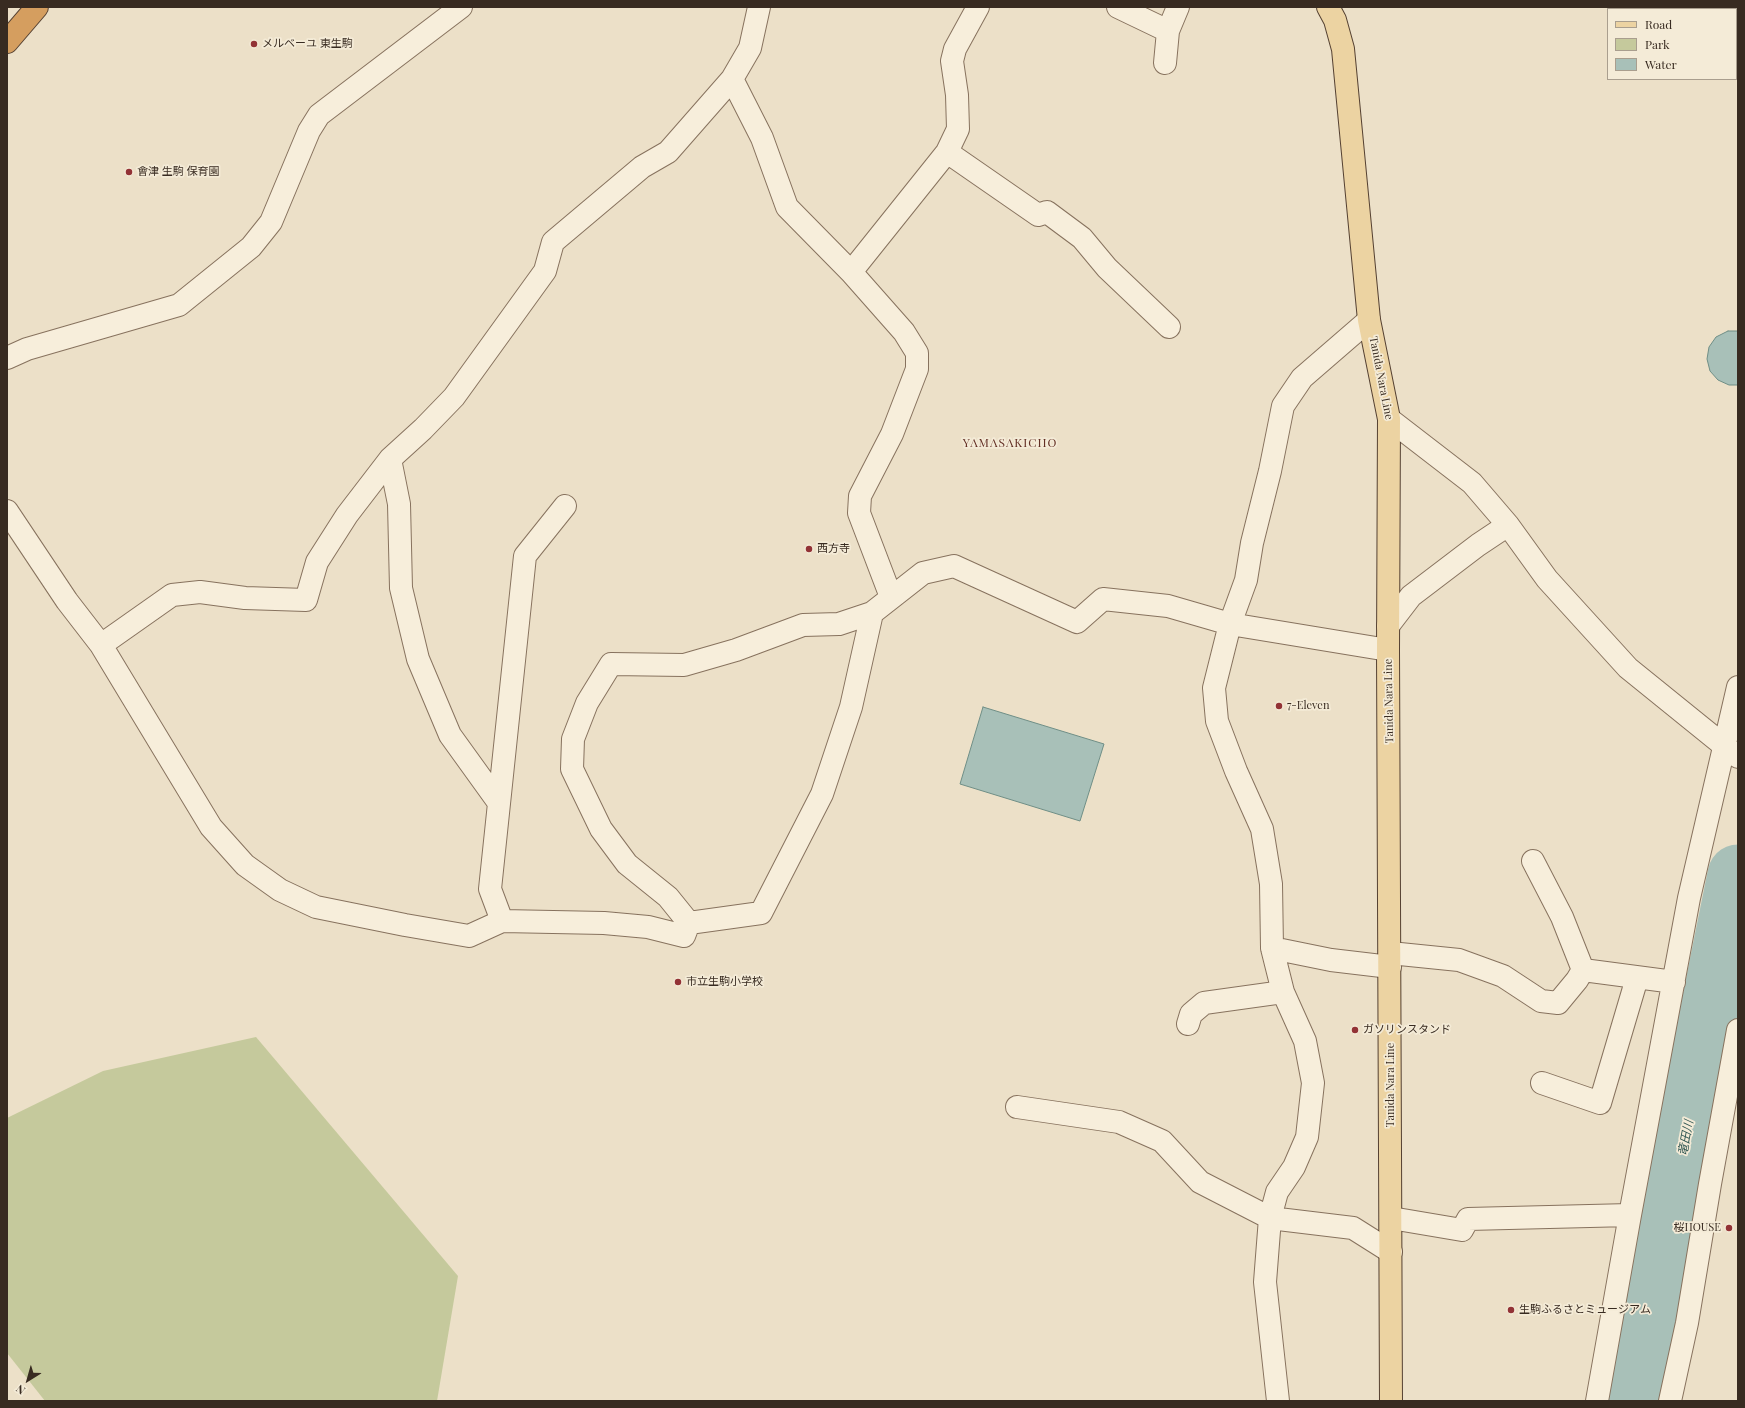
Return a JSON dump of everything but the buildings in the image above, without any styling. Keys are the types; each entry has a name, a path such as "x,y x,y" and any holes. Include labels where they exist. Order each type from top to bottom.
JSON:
{"highway":[{"path":"7,42 37,7"}],"main road":[{"name":"Tanida Nara Line","path":"1328,7 1335,20 1343,49 1369,320 1389,419 1388,650 1391,1401"}],"street":[{"path":"7,358 27,349 179,306 251,247 271,222 309,131 320,115 461,7"},
{"path":"101,645 172,595 200,592 245,598 306,600 317,562 347,515 390,459 423,429 454,396 545,271 553,242 642,167 668,152 732,79 750,48 759,7"},
{"path":"851,272 947,152 958,130 957,95 952,61 955,49 978,7"},
{"path":"1118,7 1168,31"},
{"path":"1165,63 1168,31 1178,7"},
{"path":"732,79 762,138 787,207 851,272 904,332 916,353 917,369 892,434 860,496 859,513 891,597"},
{"path":"947,152 1038,214 1047,212 1082,238 1107,268 1169,327"},
{"path":"1278,1401 1265,1282 1270,1218 1277,1192 1294,1167 1307,1137 1313,1083 1304,1040 1283,992 1272,948 1270,884 1262,829 1236,771 1217,721 1214,688 1230,624 1246,580 1252,543 1270,471 1283,406 1302,378 1369,320"},
{"path":"1389,419 1472,483 1508,525 1547,579 1628,668 1732,752"},
{"path":"390,459 399,504 400,588 418,659 450,735 499,803"},
{"path":"502,921 490,889 525,556 565,506"},
{"path":"7,511 67,601 101,645 211,828 245,865 274,886 316,907 469,936 502,921 604,923 648,927 684,936 689,923"},
{"path":"1388,626 1411,596 1478,545 1508,525"},
{"path":"689,923 668,897 627,864 601,829 572,769 573,739 587,703 611,664 684,665 736,650 804,625 839,624 872,613 924,573 954,566 1077,622 1103,599 1168,606 1230,624 1388,650"},
{"path":"689,923 762,913 822,794 851,707 872,613"},
{"path":"1597,1401 1689,898 1732,752 1738,687"},
{"path":"1533,861 1562,917 1583,970"},
{"path":"1272,948 1331,960 1459,960 1503,976 1541,1001 1547,1002 1558,1002 1577,980 1583,970"},
{"path":"1583,970 1674,982"},
{"path":"1542,1083 1600,1103 1637,978"},
{"path":"1188,1024 1191,1014 1204,1003 1283,992"},
{"path":"1670,1401 1687,1323 1738,1030"},
{"path":"1017,1107 1119,1122 1162,1141 1200,1182 1270,1218 1353,1228 1391,1252"},
{"path":"1391,1218 1462,1230 1468,1219 1630,1214"}],"green space":[{"path":"256,1037 458,1276 437,1401 45,1401 7,1353 7,1118 103,1071"}],"water":[{"path":"1728,331 1738,331 1738,385 1729,385 1718,380 1710,371 1707,359 1709,347 1716,337"},
{"path":"983,707 1104,744 1080,821 960,784"}],"waterway":[{"name":"竜田川","path":"1634,1401 1738,875"}],"place":[{"name":"メルベーユ 東生駒","path":"254,44"},
{"name":"會津 生駒 保育園","path":"129,172"},
{"name":"西方寺","path":"809,549"},
{"name":"7-Eleven","path":"1279,706"},
{"name":"市立生駒小学校","path":"678,982"},
{"name":"ガソリンスタンド","path":"1355,1030"},
{"name":"桜HOUSE","path":"1729,1228"},
{"name":"生駒ふるさとミュージアム","path":"1511,1310"}],"district":[{"name":"YAMASAKICHO","path":"1010,443"}]}
